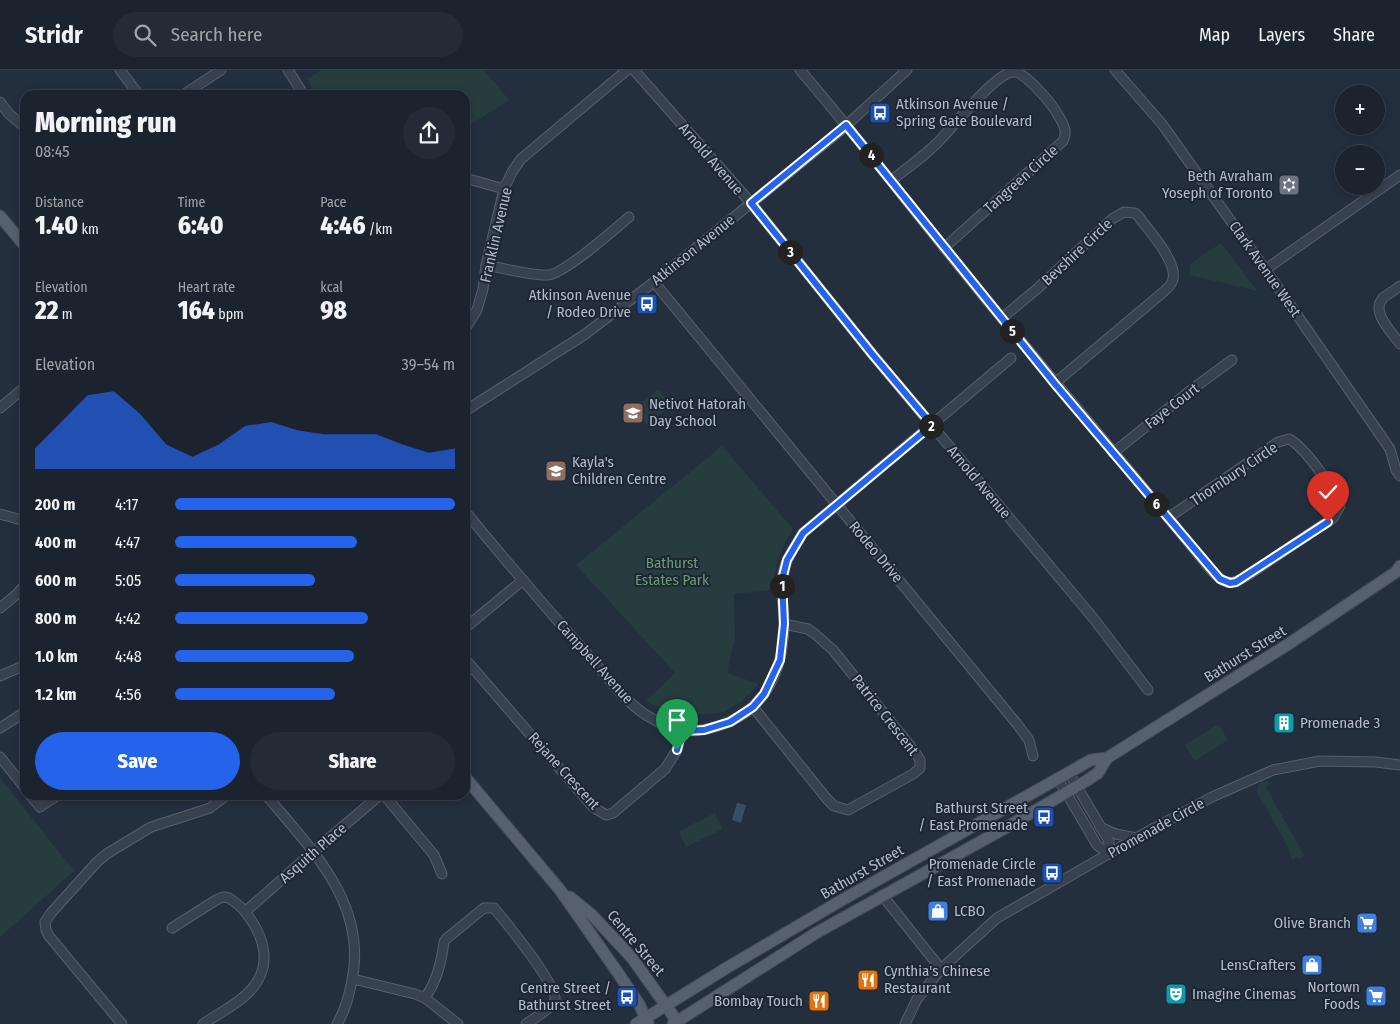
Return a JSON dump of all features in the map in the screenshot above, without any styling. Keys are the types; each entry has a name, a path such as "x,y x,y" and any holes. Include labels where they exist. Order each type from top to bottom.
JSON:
{"main road":[{"path":"0,216 20,240"},
{"name":"Bathurst Street","path":"643,1022 728,967 842,900 1091,760 1107,758 1287,645 1399,570"},
{"name":"Bathurst Street","path":"676,1023 816,933 1098,773 1107,758"},
{"name":"Centre Street","path":"470,783 560,890 634,996 643,1022"},
{"name":"Centre Street","path":"560,890 592,915 632,958 676,1023"}],"street":[{"path":"120,70 135,90"},
{"path":"191,90 221,70"},
{"path":"288,70 301,90"},
{"name":"Franklin Avenue","path":"470,321 477,310 483,289 486,265 504,189 512,172 521,159 628,70"},
{"name":"Arnold Avenue","path":"634,70 751,203 873,355 1094,619 1148,690"},
{"name":"Atkinson Avenue","path":"470,407 584,335 654,282 846,125 907,70"},
{"name":"Clark Avenue West","path":"1115,70 1162,124 1266,269 1390,449 1396,470 1400,476"},
{"path":"803,71 1055,384 1168,518"},
{"name":"Tangreen Circle","path":"892,180 937,143 1003,75 1013,71 1022,75 1052,106 1066,130 1066,136 944,248"},
{"path":"0,102 9,114 20,123"},
{"path":"1266,269 1399,178"},
{"path":"470,179 504,189"},
{"name":"Bevshire Circle","path":"1002,318 1038,288 1112,219 1124,212 1135,213 1139,217 1166,254 1173,271 1173,280 1161,294 1055,384"},
{"path":"486,265 543,275 555,274 598,243 629,216"},
{"name":"Rodeo Drive","path":"654,282 1017,724 1029,740 1033,756"},
{"path":"1400,286 1383,298 1378,306 1379,314 1400,344"},
{"name":"Campbell Avenue","path":"470,518 629,701 644,714 656,721 682,731 704,730 730,722 753,707 764,694 780,660 784,624 782,580 787,560 803,533 1011,358"},
{"name":"Faye Court","path":"1112,453 1232,360"},
{"path":"0,408 20,392"},
{"name":"Thornbury Circle","path":"1289,439 1304,450 1330,486 1340,506 1333,518 1247,576 1230,583 1220,579 1211,570 1168,518 1278,442 1289,439"},
{"name":"Clark Avenue West","path":"1390,449 1400,456"},
{"path":"0,514 20,520"},
{"path":"470,624 524,580"},
{"path":"0,608 20,591"},
{"name":"Patrice Crescent","path":"753,707 827,798 834,806 841,809 848,810 913,774 920,768 920,760 916,752 833,650 808,629 784,624"},
{"name":"Rejane Crescent","path":"470,665 593,807 606,815 613,814 665,769 677,750 682,731"},
{"path":"0,676 20,667"},
{"path":"0,728 20,715"},
{"path":"0,757 20,782"},
{"name":"Promenade Circle","path":"905,1024 918,999 941,969 997,918 1136,838 1212,797 1273,770 1320,761 1376,762 1400,765"},
{"path":"1064,776 1097,845 1109,854"},
{"path":"1071,789 1100,827 1108,841 1109,854"},
{"path":"34,800 40,807 50,800"},
{"path":"122,1024 49,936 45,922 97,862 108,853 151,827 210,808 220,800"},
{"path":"270,800 330,874 351,921 356,960 344,1012 337,1024"},
{"name":"Asquith Place","path":"246,912 313,852 376,800"},
{"path":"386,800 434,855 442,874"},
{"path":"1100,827 1116,834 1136,838"},
{"path":"882,895 941,969"},
{"path":"172,928 223,898 229,898 246,912 259,934 263,946 264,958 257,982 246,995 202,1024"},
{"path":"425,998 436,979 446,938 484,908 494,908 535,961 553,988 556,997 554,1003 526,1024"},
{"path":"353,979 384,985 425,998 458,1024"}],"green space":[{"path":"321,70 484,70 509,100 470,125 470,90 312,90 307,79"},
{"path":"1221,243 1257,291 1190,275 1190,264"},
{"path":"659,390 671,406 646,424 634,408"},
{"name":"Bathurst Estates Park","path":"722,446 793,529 779,558 772,590 734,594 735,637 727,673 759,684 741,702 722,713 692,715 665,711 646,701 675,673 576,565"},
{"path":"1218,724 1228,740 1195,761 1185,745"},
{"path":"0,778 74,871 0,937"},
{"path":"1267,781 1271,784 1266,787 1304,855 1301,859 1296,857 1292,859 1287,845 1257,792 1261,782"},
{"path":"715,813 723,829 686,847 679,831"}],"water":[{"path":"737,803 746,805 741,823 732,820"}],"place":[{"name":"Atkinson Avenue / Spring Gate Boulevard","path":"880,113"},
{"name":"Beth Avraham Yoseph of Toronto","path":"1289,185"},
{"name":"Atkinson Avenue / Rodeo Drive","path":"647,304"},
{"name":"Netivot Hatorah Day School","path":"633,413"},
{"name":"Kayla's Children Centre","path":"556,471"},
{"name":"Promenade 3","path":"1284,723"},
{"name":"Bathurst Street / East Promenade","path":"1044,817"},
{"name":"Promenade Circle / East Promenade","path":"1052,873"},
{"name":"LCBO","path":"938,911"},
{"name":"Olive Branch","path":"1367,923"},
{"name":"LensCrafters","path":"1312,965"},
{"name":"Cynthia's Chinese Restaurant","path":"868,980"},
{"name":"Imagine Cinemas","path":"1176,994"},
{"name":"Nortown Foods","path":"1376,996"},
{"name":"Centre Street / Bathurst Street","path":"627,997"},
{"name":"Bombay Touch","path":"819,1001"}],"route":[{"path":"677,750 682,731 704,730 730,722 753,707 771,682 780,660 782,647 784,624 782,580 787,560 803,533 932,425 751,203 846,125 1055,384 1220,579 1230,583 1236,582 1328,522"}]}
